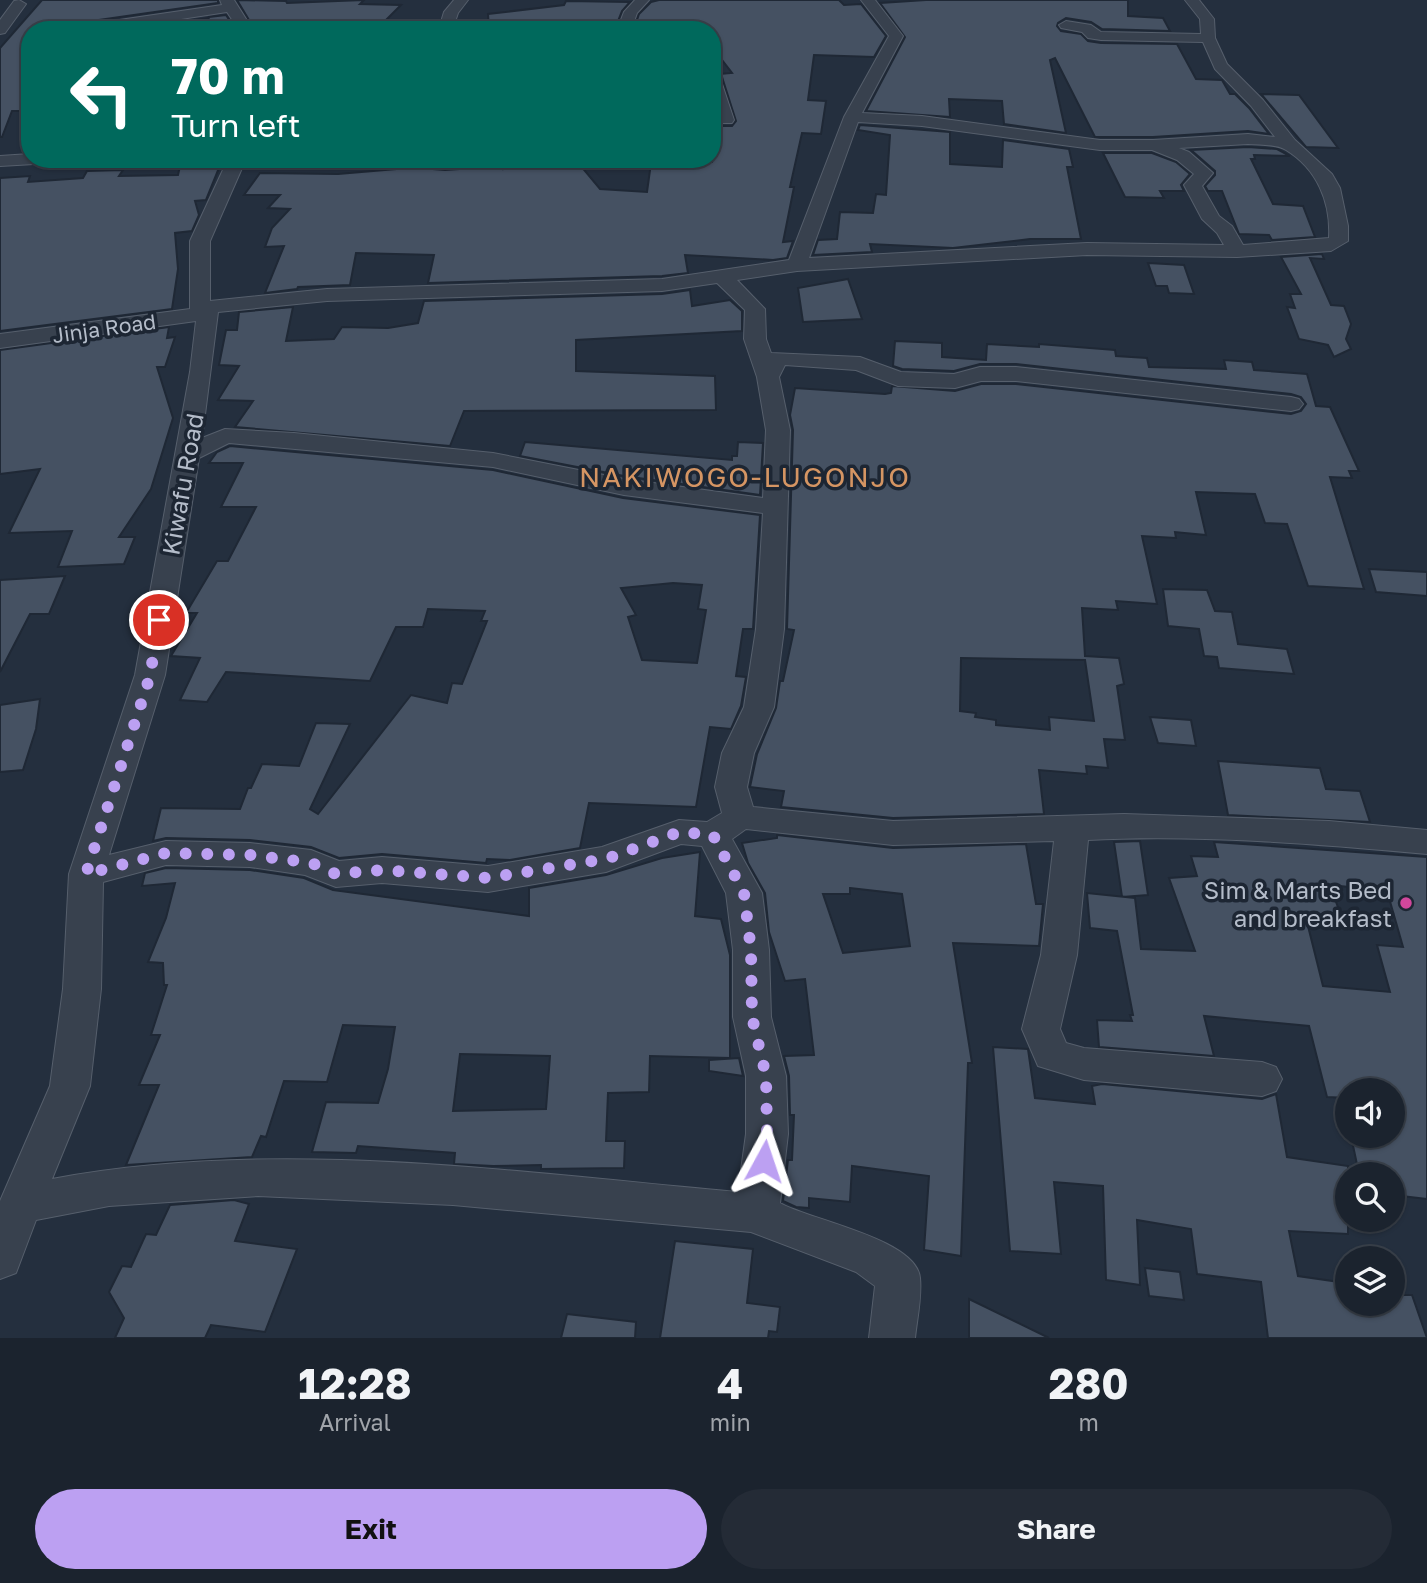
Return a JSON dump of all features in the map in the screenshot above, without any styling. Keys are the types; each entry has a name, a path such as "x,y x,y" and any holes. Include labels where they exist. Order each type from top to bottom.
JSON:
{"street":[{"path":"628,21 631,12 642,0"},
{"path":"797,265 852,117 895,36 867,0"},
{"path":"1192,0 1204,12 1208,38 1220,66 1257,103 1289,144"},
{"path":"448,21 451,12 465,2"},
{"path":"0,30 19,4"},
{"path":"132,21 228,4 242,21"},
{"path":"1066,25 1086,28 1093,35 1101,36 1208,38"},
{"path":"721,106 726,121"},
{"path":"852,117 922,121 1100,145 1153,145 1248,139 1289,144"},
{"name":"Jinja Road","path":"0,341 327,295 663,285 797,265 1087,248 1237,251 1331,245 1338,241 1339,226 1331,188 1323,174 1289,144"},
{"path":"1153,145 1183,156 1203,173 1193,185 1211,219 1225,230 1237,251"},
{"path":"0,161 21,160"},
{"name":"Kiwafu Road","path":"0,1258 70,1086 82,989 86,874 150,676 201,372 204,311 200,242 233,168"},
{"path":"722,276 755,309 755,339 768,377 778,430 771,629 759,707 738,753 727,826 744,893 751,950 752,1017 766,1076 767,1134 757,1213"},
{"path":"768,377 777,358 860,364 898,379 956,381 979,374 1016,374 1291,404"},
{"path":"185,455 225,436 294,440 493,460 624,487 776,507"},
{"path":"86,874 166,853 250,855 312,863 336,874 382,870 488,878 606,859 679,832 727,826 893,833 1124,826 1315,832 1427,842"},
{"path":"1072,829 1064,919 1050,1001 1041,1029 1052,1055 1084,1064 1262,1079"},
{"path":"20,1204 109,1187 258,1177 453,1186 757,1213 779,1225 870,1257 898,1276 892,1338"}],"building":[{"path":"42,0 218,0 218,3 92,21 24,21"},
{"path":"237,0 287,3 364,0 360,4 401,5 385,21 250,21"},
{"path":"839,0 844,5 861,4 886,36 874,57 814,55 808,100 826,101 821,134 802,133 790,187 794,187 783,242 793,241 787,258 773,260 685,255 688,273 662,276 428,283 434,255 356,253 350,285 298,287 265,293 284,246 265,247 272,228 290,209 268,208 280,195 244,195 260,173 338,174 408,168 583,168 600,189 647,192 650,168 721,168 721,126 732,126 736,121 721,76 732,73 721,59 721,21 637,21 639,14 651,2"},
{"path":"926,0 1128,0 1128,16 1163,18 1170,31 1102,29 1091,22 1066,18 1057,26 1061,31 1081,34 1088,41 1101,43 1177,44 1196,79 1222,80 1230,94 1235,94 1249,108 1269,134 1248,131 1153,137 1095,137 1055,58 1050,60 1066,133 1004,124 1002,101 949,99 950,117 866,111 905,37 880,3"},
{"path":"566,1 630,2 618,21 488,21 488,14 564,5"},
{"path":"226,15 230,21 208,21 209,17"},
{"path":"21,24 21,111 12,111 2,137 0,137 0,48"},
{"path":"1261,94 1299,95 1338,148 1306,147"},
{"path":"860,125 950,132 950,164 1002,167 1003,140 1069,149 1073,167 1067,167 1081,239 1030,239 953,248 870,244 872,252 813,255 818,240 837,239 840,212 873,213 876,194 886,195 890,135 858,130"},
{"path":"1248,147 1277,149 1290,156 1254,155 1255,159 1251,159 1273,204 1303,206 1315,237 1272,240 1269,235 1239,234 1222,191 1208,191 1205,186 1215,175 1215,171 1191,150"},
{"path":"1103,153 1152,153 1176,162 1190,174 1181,185 1184,191 1160,191 1164,198 1125,197"},
{"path":"180,168 219,168 206,200 195,201 199,215 192,231 175,233 178,269 172,309 0,331 0,178 30,176 28,182 83,178 87,171 123,170 119,176 178,175"},
{"path":"1322,254 1324,259 1310,258 1331,305 1344,306 1351,324 1346,339 1351,349 1334,357 1328,345 1299,339 1287,307 1295,308 1290,294 1301,294 1281,257"},
{"path":"1148,263 1184,265 1194,294 1169,293 1167,286 1156,286"},
{"path":"848,279 862,319 803,322 798,288"},
{"path":"690,290 692,306 730,300 742,311 742,331 576,340 576,371 715,376 716,410 464,411 450,446 235,427 253,401 218,400 239,366 219,365 226,330 237,330 239,312 293,307 286,341 334,339 342,327 388,328 418,323 424,301 662,294"},
{"path":"169,327 167,338 175,337 165,367 157,367 173,418 151,489 119,537 135,537 124,564 58,567 72,531 9,533 40,469 0,474 0,350"},
{"path":"895,341 942,343 942,357 986,360 987,344 1039,347 1039,344 1115,350 1116,356 1147,358 1149,367 1226,369 1224,360 1252,362 1254,370 1307,374 1316,406 1330,407 1359,471 1349,471 1352,478 1330,477 1364,589 1308,586 1287,524 1265,523 1255,494 1196,492 1206,535 1175,532 1176,538 1142,536 1157,604 1116,601 1118,610 1082,608 1085,656 1119,658 1124,684 1117,686 1125,740 1104,739 1108,768 1086,766 1087,774 1039,770 1044,814 893,818 781,807 784,791 750,787 757,754 776,708 780,681 783,681 794,630 787,629 793,430 790,415 795,388 885,394 891,393 892,386 955,391 981,384 1016,384 1291,414 1301,411 1306,404 1301,397 1291,394 1016,364 980,364 954,371 902,369 893,366","holes":["961,658 1085,660 1094,721 1049,717 1050,730 996,725 996,720 975,717 976,713 960,711"]},
{"path":"525,442 732,460 732,456 737,456 738,442 763,443 760,495 624,476 520,456"},
{"path":"230,446 493,470 623,498 760,515 753,629 743,629 736,676 746,677 741,706 731,729 710,727 696,807 589,803 580,848 510,860 487,859 486,863 382,854 339,858 311,847 250,840 166,838 153,841 161,808 240,809 262,764 299,766 316,723 350,724 310,809 318,814 411,695 447,703 452,683 462,684 487,621 481,621 485,611 428,609 423,627 396,627 370,681 226,672 207,702 180,700 200,658 171,656 197,613 186,613 217,561 228,561 256,507 221,507 243,463 209,463 217,452","holes":["673,583 702,585 698,609 706,610 697,663 642,660 628,617 636,615 621,588"]},
{"path":"1369,569 1427,572 1427,596 1376,592"},
{"path":"65,576 49,614 30,614 0,672 0,580"},
{"path":"1163,589 1207,590 1215,611 1232,612 1238,644 1287,649 1294,674 1219,668 1217,657 1204,656 1199,629 1168,626"},
{"path":"40,699 36,729 23,770 0,772 0,705"},
{"path":"1150,717 1191,720 1196,746 1158,743"},
{"path":"1218,761 1320,768 1326,789 1360,791 1370,822 1228,815"},
{"path":"777,835 893,848 1026,844 1036,904 1043,904 1039,946 953,943 972,1063 968,1063 961,1256 924,1250 929,1176 852,1166 850,1202 809,1198 809,1208 796,1207 783,1201 788,1160 792,1160 794,1115 790,1115 789,1076 784,1056 814,1055 805,979 785,981 769,932 765,893 748,863 742,843 777,838","holes":["850,888 902,894 910,946 843,953 823,894 850,894"]},
{"path":"1140,841 1148,895 1122,897 1114,842"},
{"path":"1214,842 1427,857 1427,1199 1405,1196 1405,1162 1356,1162 1354,1148 1405,1148 1405,1078 1335,1078 1335,1097 1327,1097 1309,1026 1204,1016 1214,1056 1099,1047 1097,1020 1132,1021 1130,1015 1133,1015 1117,931 1090,928 1087,893 1135,898 1141,949 1195,951 1169,878 1197,876 1191,856 1218,857","holes":["1330,885 1387,891 1403,947 1377,945 1390,992 1323,986 1308,926 1345,927"]},
{"path":"700,852 695,916 721,919 730,955 730,1058 650,1056 649,1092 608,1093 606,1141 625,1141 624,1168 541,1169 541,1165 454,1164 455,1153 358,1146 356,1153 312,1152 326,1102 378,1103 388,1069 395,1027 343,1025 327,1082 284,1081 266,1137 261,1136 252,1157 126,1165 159,1085 139,1085 160,1035 151,1035 167,985 164,985 163,963 148,962 166,918 175,883 142,886 145,873 166,868 250,870 304,878 333,890 529,916 529,888 606,875 662,858","holes":["460,1054 550,1056 546,1109 453,1111"]},
{"path":"993,1047 1028,1049 1035,1098 1095,1104 1092,1086 1102,1084 1262,1099 1276,1094 1287,1157 1335,1164 1335,1232 1348,1232 1348,1234 1289,1231 1298,1276 1335,1281 1335,1316 1405,1316 1405,1295 1412,1295 1427,1338 1268,1338 1261,1282 1197,1274 1191,1229 1137,1220 1140,1285 1106,1280 1103,1186 1054,1182 1061,1254 1010,1251"},
{"path":"739,1058 743,1076 709,1071 709,1060"},
{"path":"234,1200 249,1204 235,1241 297,1249 265,1332 211,1325 205,1338 115,1338 124,1318 109,1292 122,1266 131,1267 146,1234 156,1235 170,1205"},
{"path":"675,1241 753,1249 747,1303 780,1307 777,1332 769,1331 768,1338 660,1338"},
{"path":"1145,1268 1180,1272 1184,1300 1149,1296"},
{"path":"969,1299 1049,1338 969,1338"},
{"path":"567,1314 636,1322 635,1338 561,1338"}],"place":[{"name":"Sim & Marts Bed and breakfast","path":"1406,903"}],"district":[{"name":"NAKIWOGO-LUGONJO","path":"745,476"}],"route":[{"path":"159,620 150,676 86,874 166,853 250,855 312,863 336,874 382,870 488,878 606,859 679,832 713,835 744,893 751,950 752,1017 766,1076 767,1134 764,1161"}]}
